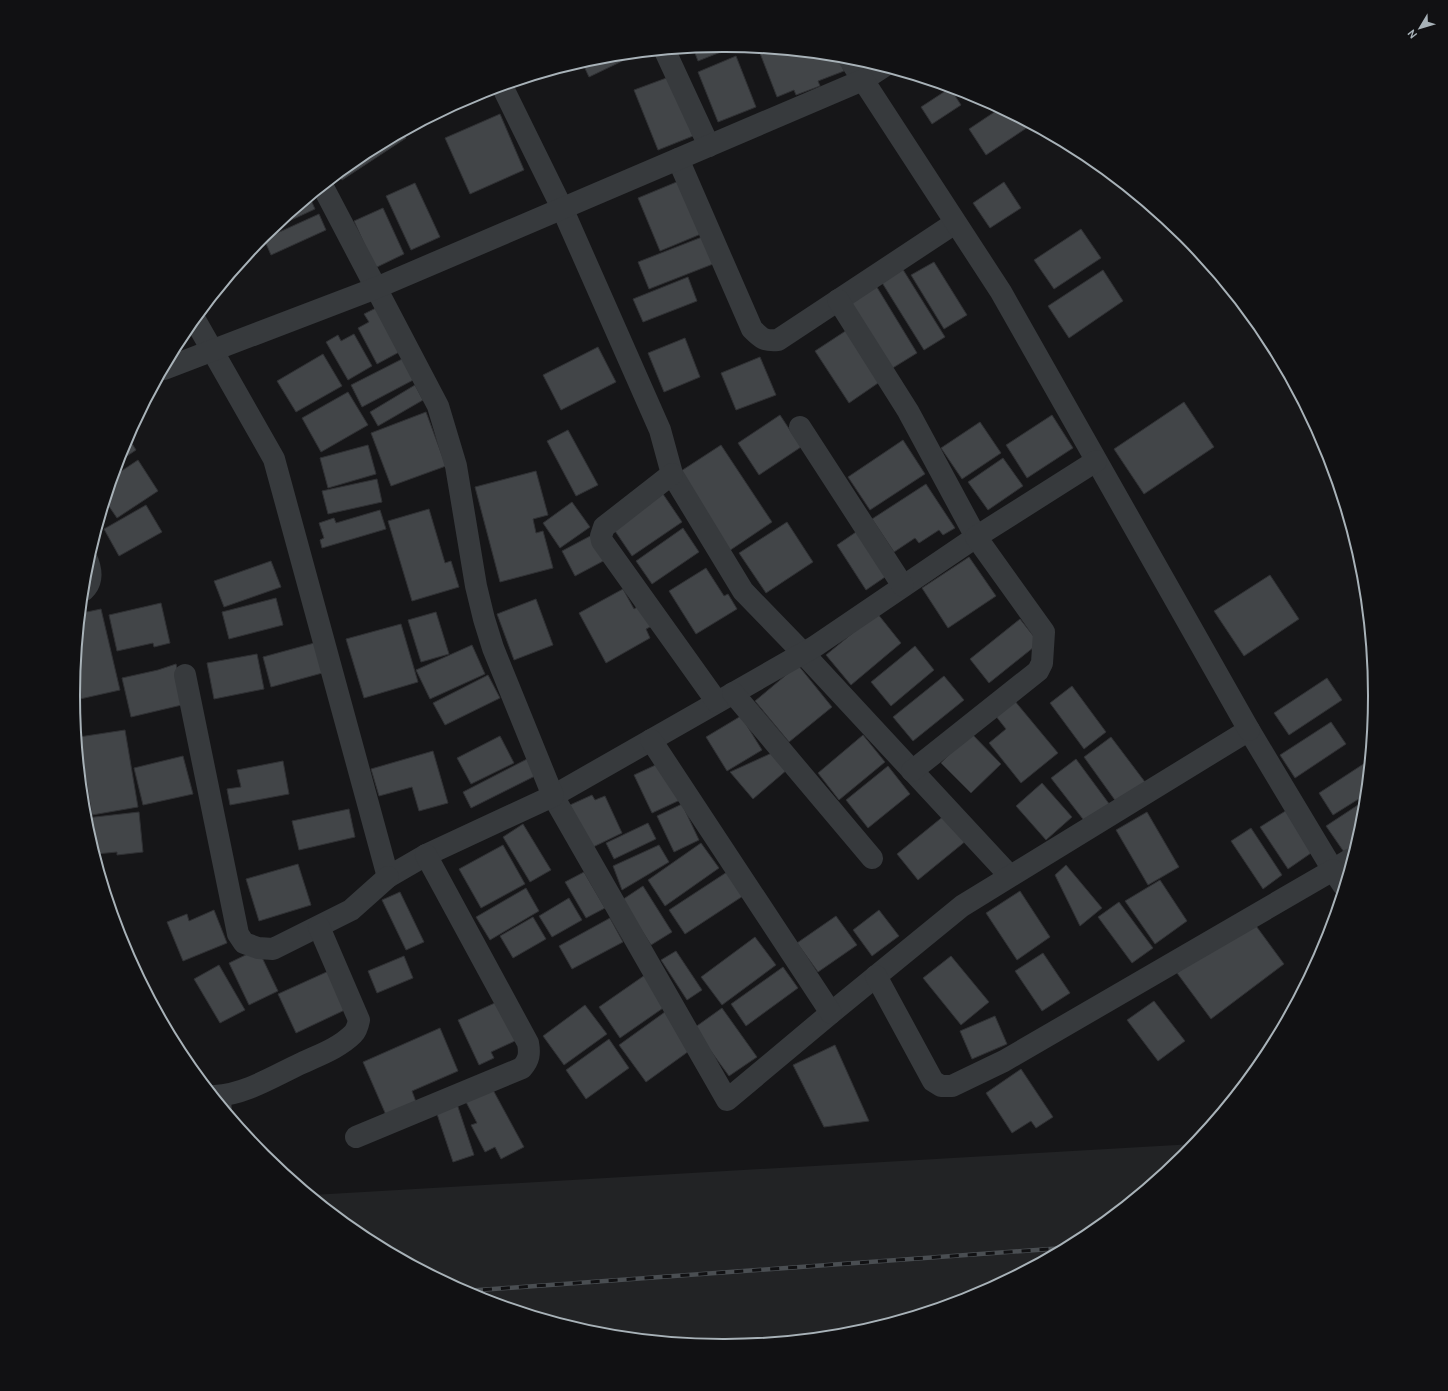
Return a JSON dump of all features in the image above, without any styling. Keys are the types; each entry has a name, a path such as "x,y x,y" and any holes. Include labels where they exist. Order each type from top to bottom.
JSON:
{"street":[{"path":"667,55 709,146"},
{"path":"853,65 1001,292 1249,730 1342,871 1004,1061 952,1086 941,1086 933,1081 876,976"},
{"path":"172,366 213,352 376,288 863,80 877,71"},
{"path":"504,91 562,208 660,430 672,474 743,591 803,653 1010,876"},
{"path":"678,159 752,329 760,338 766,341 778,340 955,223"},
{"path":"325,191 438,406 456,466 476,586 484,618 493,648 553,796 727,1100 962,906 1249,730"},
{"path":"838,300 908,411 976,537 1044,632 1042,663 1038,670 912,771"},
{"path":"198,325 274,459 388,877"},
{"path":"800,427 904,586"},
{"path":"185,675 238,934 244,943 269,950 319,927 351,910 388,877 426,855 553,796 803,653 976,537 1096,461"},
{"path":"672,474 604,527 601,536 602,541 725,698 872,858"},
{"path":"651,740 831,1013"},
{"path":"356,1137 522,1068 528,1061 530,1052 528,1043 426,855"},
{"path":"220,1096 251,1087 339,1046 353,1034 357,1028 359,1020 319,927"}],"shaded area":[{"path":"1185,1145 1116,1206 1082,1231 1009,1273 931,1305 891,1317 850,1327 766,1338 682,1338 640,1333 598,1327 517,1305 439,1273 402,1253 366,1231 319,1195"}],"building":[{"path":"721,52 698,61 695,53"},
{"path":"760,53 841,63 844,71 818,81 820,86 796,95 794,90 777,97"},
{"path":"736,56 756,107 718,122 698,72"},
{"path":"624,60 589,77 584,67"},
{"path":"669,77 693,136 658,150 634,90"},
{"path":"945,91 955,95 961,105 932,124 921,107"},
{"path":"995,112 1027,128 986,155 969,129"},
{"path":"500,114 524,170 470,194 445,138"},
{"path":"405,137 406,138 342,180 341,178 366,160 402,138"},
{"path":"679,181 701,234 660,251 638,198"},
{"path":"1004,182 1021,208 990,228 973,203"},
{"path":"415,183 440,237 411,250 386,196"},
{"path":"312,202 315,209 291,220"},
{"path":"383,208 404,254 375,268 354,221"},
{"path":"319,214 326,230 271,255 266,243 276,233"},
{"path":"1081,229 1101,258 1054,289 1034,260"},
{"path":"702,237 713,264 649,289 638,262"},
{"path":"934,262 967,315 944,329 911,275"},
{"path":"902,268 945,337 924,350 881,281"},
{"path":"1103,270 1123,301 1069,338 1048,306"},
{"path":"688,277 697,301 643,322 633,299"},
{"path":"875,284 917,353 891,369 849,301"},
{"path":"380,306 403,350 377,364 358,328 369,322 364,314"},
{"path":"847,330 881,381 849,403 815,351"},
{"path":"354,334 372,366 348,380 326,342 338,335 341,341"},
{"path":"685,338 700,377 664,392 648,353"},
{"path":"598,347 616,382 561,410 543,375"},
{"path":"323,354 342,386 296,412 277,381"},
{"path":"406,357 417,378 362,407 351,385"},
{"path":"760,357 776,395 736,410 721,373"},
{"path":"415,385 423,400 378,426 370,412"},
{"path":"348,392 368,425 321,452 302,418"},
{"path":"1184,402 1214,447 1144,494 1114,449"},
{"path":"426,412 446,466 391,486 371,433"},
{"path":"780,415 801,447 759,475 738,443"},
{"path":"1052,415 1073,448 1027,478 1006,445"},
{"path":"980,422 1001,453 962,479 941,448"},
{"path":"568,430 598,485 576,496 547,441"},
{"path":"903,440 925,474 870,510 848,477"},
{"path":"132,443 136,450 126,456"},
{"path":"368,445 376,474 328,488 320,458"},
{"path":"721,445 772,522 729,551 678,473"},
{"path":"1003,458 1023,486 988,510 968,482"},
{"path":"138,460 158,491 117,518 109,507 121,471"},
{"path":"536,471 548,515 533,519 536,533 543,531 553,568 500,582 475,487"},
{"path":"377,479 382,502 328,514 322,491"},
{"path":"926,484 955,528 943,535 939,530 919,543 915,538 894,552 872,519"},
{"path":"663,494 682,522 632,556 613,528"},
{"path":"572,502 590,527 560,548 543,523"},
{"path":"146,505 162,532 119,556 104,529"},
{"path":"429,509 445,563 451,561 459,587 412,601 388,521"},
{"path":"380,510 386,529 322,548 320,540 324,538 319,523 334,518 336,523"},
{"path":"787,522 813,562 766,593 739,553"},
{"path":"683,528 699,552 652,584 636,561"},
{"path":"859,530 888,575 866,590 837,545"},
{"path":"594,534 607,559 575,576 562,551"},
{"path":"969,557 996,596 948,628 922,588"},
{"path":"271,561 281,587 224,607 214,581"},
{"path":"706,568 724,596 728,594 737,609 696,634 669,591"},
{"path":"1270,575 1299,619 1244,656 1214,611"},
{"path":"623,589 634,609 642,604 654,625 646,629 650,638 606,663 579,613"},
{"path":"276,598 283,625 229,639 222,612"},
{"path":"536,599 553,645 514,660 497,614"},
{"path":"161,603 170,643 154,647 153,643 117,651 109,615"},
{"path":"101,609 120,690 80,699 82,653 86,612"},
{"path":"436,612 449,654 421,662 408,620"},
{"path":"877,613 901,643 851,685 826,655"},
{"path":"1020,619 1039,643 989,683 970,659"},
{"path":"401,624 418,682 364,698 346,639"},
{"path":"318,642 326,672 271,687 263,657"},
{"path":"472,645 485,674 430,699 416,670"},
{"path":"915,646 934,670 891,706 871,682"},
{"path":"257,654 264,689 214,699 207,663"},
{"path":"176,664 186,704 131,717 122,678 158,670"},
{"path":"798,665 832,707 789,742 755,701"},
{"path":"488,675 500,698 445,725 433,703"},
{"path":"944,676 964,700 913,741 893,717"},
{"path":"1327,678 1342,700 1289,735 1274,713"},
{"path":"1072,686 1106,732 1084,749 1050,703"},
{"path":"1014,700 1058,753 1021,783 989,743 1006,729 995,715"},
{"path":"741,716 762,750 727,771 706,737"},
{"path":"1331,722 1346,744 1295,778 1280,755"},
{"path":"125,730 138,807 92,815 86,779 82,737"},
{"path":"971,733 1001,764 971,793 941,763"},
{"path":"863,735 885,762 839,800 818,773"},
{"path":"500,736 514,763 471,784 457,758"},
{"path":"1111,737 1145,782 1117,803 1084,757"},
{"path":"433,751 448,803 419,811 412,787 379,796 371,769"},
{"path":"774,752 788,769 753,799 730,772"},
{"path":"183,756 193,794 143,805 134,768"},
{"path":"527,759 535,776 471,808 463,792"},
{"path":"1076,759 1110,805 1086,823 1051,778"},
{"path":"283,761 289,794 230,805 227,789 241,787 237,770"},
{"path":"662,762 680,800 652,813 634,775"},
{"path":"1363,764 1359,799 1333,815 1319,793"},
{"path":"888,766 910,794 868,828 846,800"},
{"path":"1042,783 1072,817 1046,840 1016,806"},
{"path":"592,795 595,800 605,796 622,833 591,848 570,805"},
{"path":"682,804 699,840 674,852 657,816"},
{"path":"1358,805 1349,849 1344,852 1326,826"},
{"path":"349,809 355,837 299,850 292,821"},
{"path":"1287,810 1314,851 1288,869 1260,827"},
{"path":"139,812 143,852 117,855 117,852 100,854 92,817"},
{"path":"1147,812 1179,867 1148,885 1116,830"},
{"path":"945,815 967,840 918,880 897,854"},
{"path":"648,823 656,839 614,859 606,843"},
{"path":"523,824 551,870 530,882 503,837"},
{"path":"1251,828 1282,875 1263,889 1231,841"},
{"path":"701,843 719,868 665,906 648,880"},
{"path":"503,845 525,884 481,908 459,869"},
{"path":"659,845 669,862 622,890 613,866"},
{"path":"298,864 311,905 259,921 246,879"},
{"path":"1066,865 1102,908 1080,926 1055,875"},
{"path":"584,872 605,908 586,918 565,882"},
{"path":"727,872 743,896 685,934 669,910"},
{"path":"1160,880 1187,921 1155,944 1125,901"},
{"path":"643,886 672,932 651,945 622,900"},
{"path":"526,888 539,911 490,940 476,917"},
{"path":"1020,891 1050,937 1017,960 986,913"},
{"path":"400,892 424,942 406,950 382,900"},
{"path":"569,898 582,920 552,937 539,916"},
{"path":"1119,902 1153,948 1132,963 1098,917"},
{"path":"214,910 227,943 183,961 167,922 187,914 189,921"},
{"path":"879,910 899,936 872,956 853,930"},
{"path":"836,916 857,945 818,972 797,943"},
{"path":"533,917 546,939 513,958 500,936"},
{"path":"610,918 623,942 572,969 559,946"},
{"path":"1251,919 1284,964 1211,1019 1177,973"},
{"path":"755,937 776,965 722,1005 701,977"},
{"path":"258,949 278,991 249,1005 229,963"},
{"path":"676,951 702,990 687,1000 661,960"},
{"path":"1043,953 1070,993 1042,1011 1015,971"},
{"path":"404,956 413,978 377,993 368,971"},
{"path":"951,956 989,1002 961,1025 923,978"},
{"path":"219,965 245,1010 220,1023 194,979"},
{"path":"783,967 798,988 746,1026 731,1004"},
{"path":"331,970 349,1008 296,1033 278,994"},
{"path":"645,975 666,1006 620,1038 599,1007"},
{"path":"499,1001 517,1040 491,1052 494,1058 479,1065 458,1020"},
{"path":"1154,1001 1185,1041 1158,1061 1127,1020"},
{"path":"585,1005 607,1034 564,1065 543,1036"},
{"path":"722,1008 757,1057 729,1076 694,1028"},
{"path":"669,1009 696,1046 646,1082 619,1045"},
{"path":"995,1016 1007,1044 972,1059 960,1031"},
{"path":"440,1028 458,1071 412,1091 416,1102 386,1115 363,1062"},
{"path":"609,1039 629,1068 586,1099 566,1070"},
{"path":"835,1045 869,1121 824,1127 793,1065"},
{"path":"1021,1069 1053,1117 1036,1128 1031,1121 1012,1133 986,1093"},
{"path":"492,1088 524,1147 501,1159 495,1147 485,1152 471,1125 477,1123 466,1102"},
{"path":"227,1104 231,1104 231,1110"},
{"path":"457,1104 474,1155 453,1162 436,1111"}],"railway":[{"path":"478,1290 1053,1249"}]}
